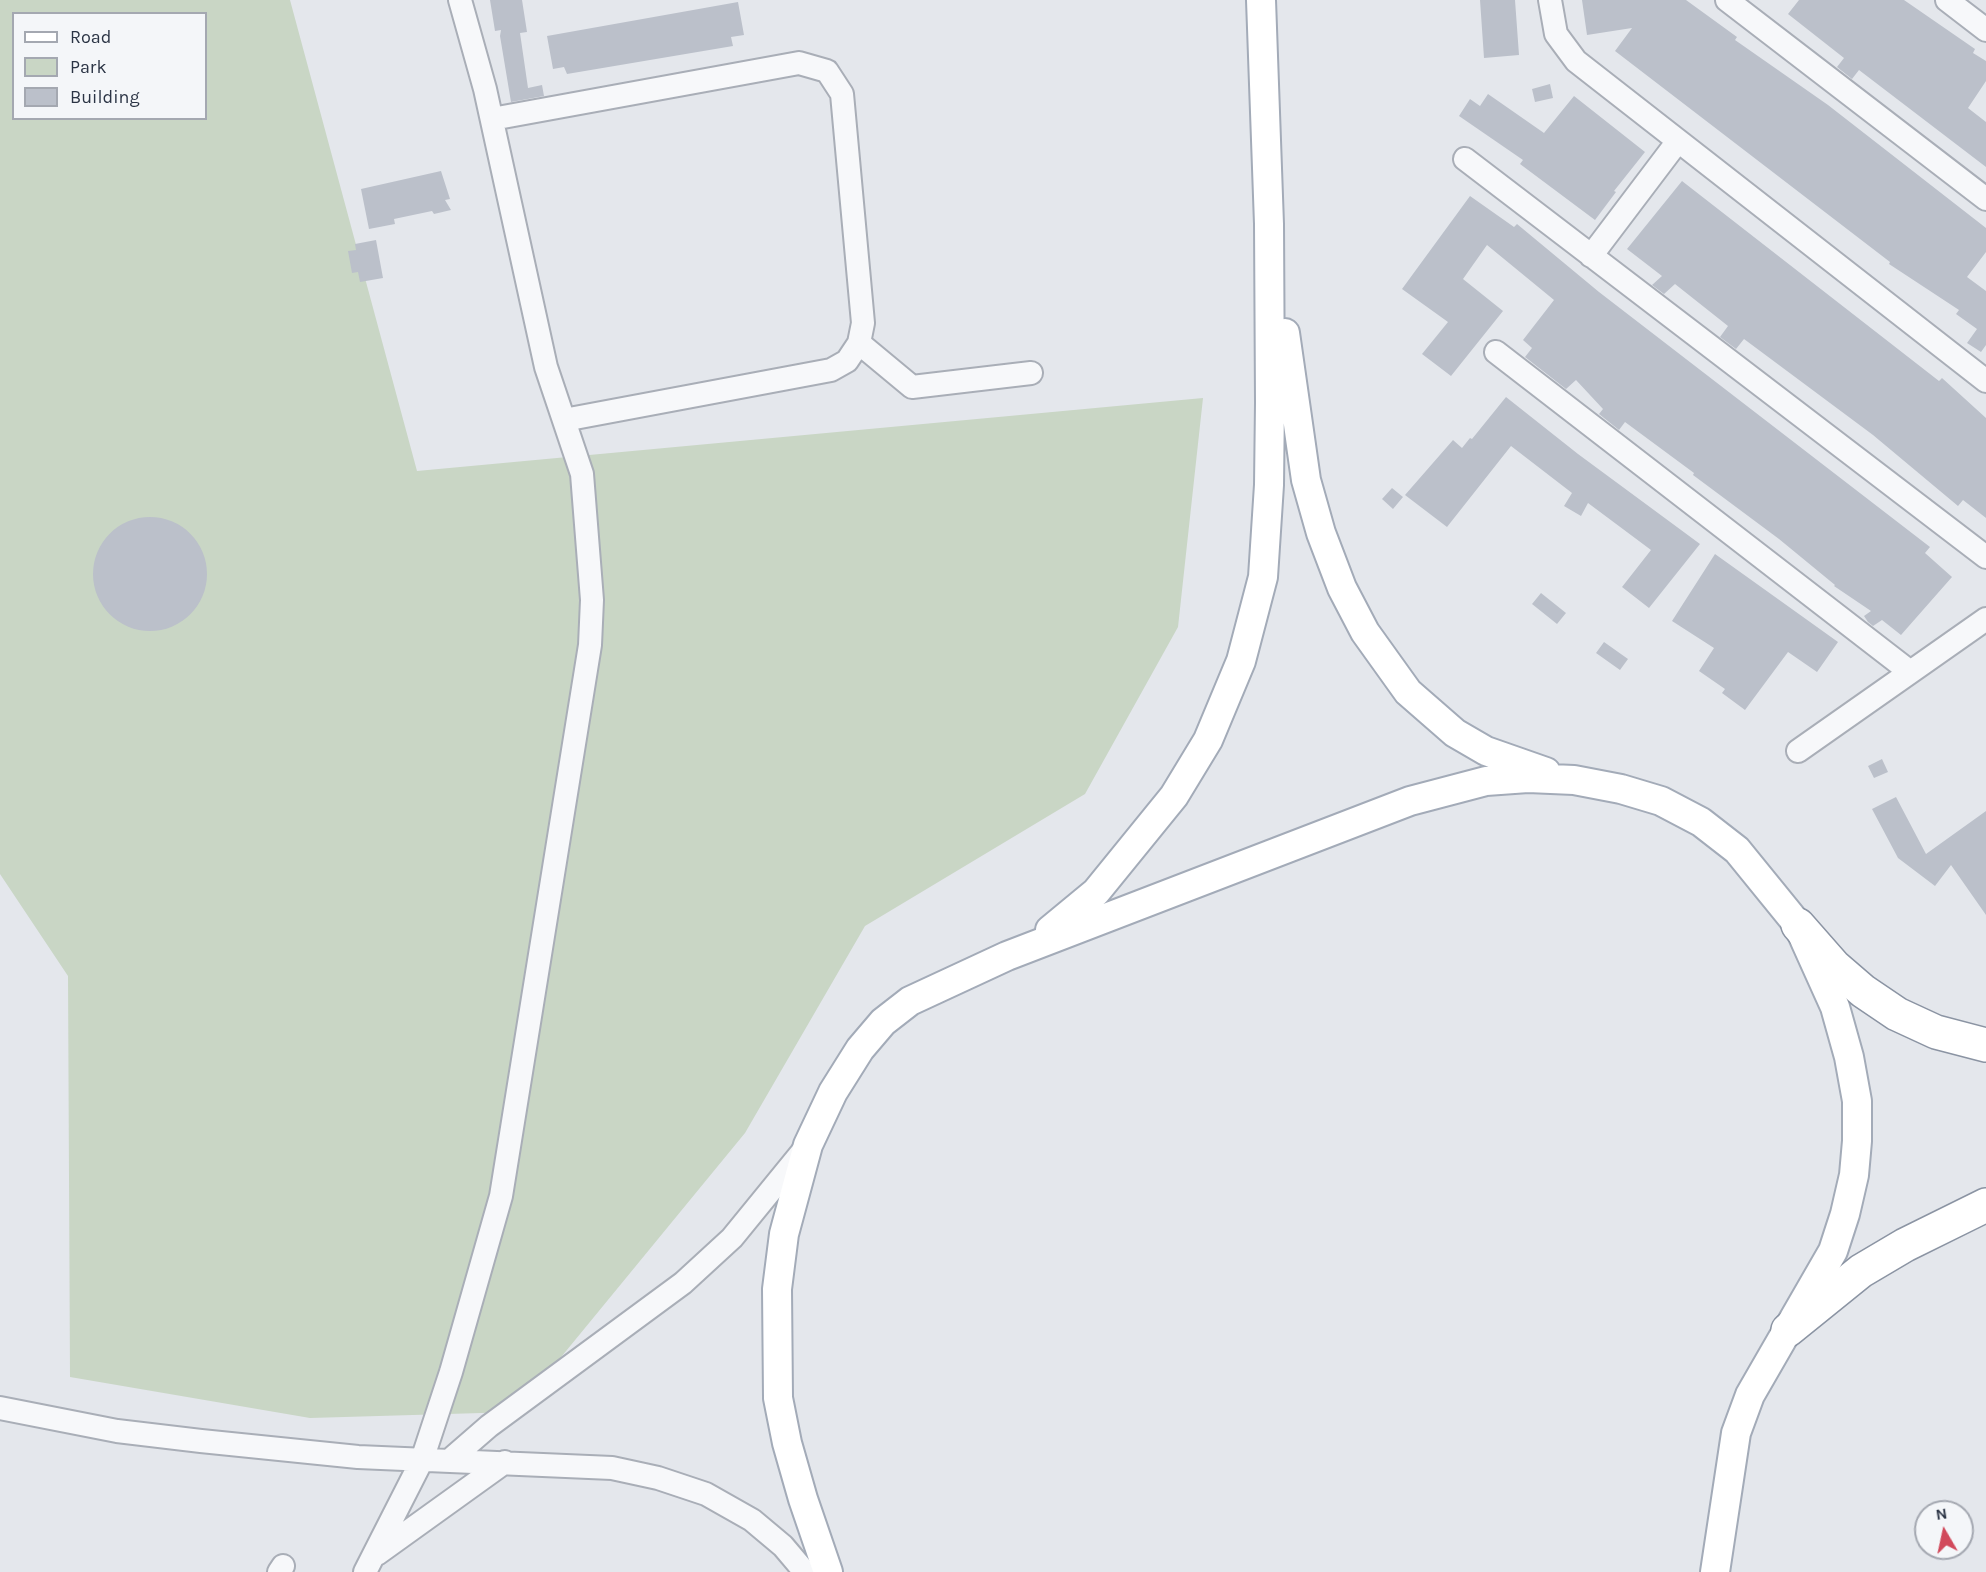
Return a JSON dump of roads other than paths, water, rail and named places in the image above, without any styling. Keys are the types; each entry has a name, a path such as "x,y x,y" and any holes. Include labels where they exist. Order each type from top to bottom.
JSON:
{"highway":[{"path":"1798,925 1834,966 1863,991 1897,1014 1936,1032 1986,1045"},
{"path":"1788,1330 1861,1271 1905,1245 1986,1205"}],"main road":[{"path":"1007,956 1061,924 1096,892 1136,847 1174,796 1208,740 1241,661 1263,577 1269,485 1269,224 1261,0"},
{"path":"1269,224 1306,480 1321,533 1342,588 1365,632 1408,692 1455,733 1486,751 1574,780 1621,789 1661,801 1701,822 1737,850 1798,925 1834,1007 1849,1057 1857,1101 1857,1140 1852,1181 1833,1251 1750,1395 1736,1433 1715,1572"},
{"path":"828,1572 787,1443 778,1398 777,1289 784,1234 808,1145 833,1092 860,1050 883,1022 920,996 1007,956 1410,801 1486,782 1528,778 1574,780"}],"street":[{"path":"369,1565 422,1460 451,1372 501,1196 590,645 592,600 582,474 546,368 492,119 460,0"},
{"path":"1550,0 1556,34 1575,61 1986,381"},
{"path":"1727,0 1986,199"},
{"path":"1947,0 1986,30"},
{"path":"492,119 798,63 827,71 842,94 863,323 859,343 847,361 831,370 564,420"},
{"path":"1592,256 1678,141"},
{"path":"1465,159 1986,557"},
{"path":"859,343 912,387 1031,373"},
{"path":"1496,352 1909,671"},
{"path":"1798,751 1986,619"},
{"path":"451,1459 489,1426 683,1282 732,1239 777,1187 808,1145"},
{"path":"0,1408 117,1431 358,1457 451,1459 612,1468 658,1478 706,1494 752,1520 783,1546 805,1572"},
{"path":"369,1565 505,1462"}]}
